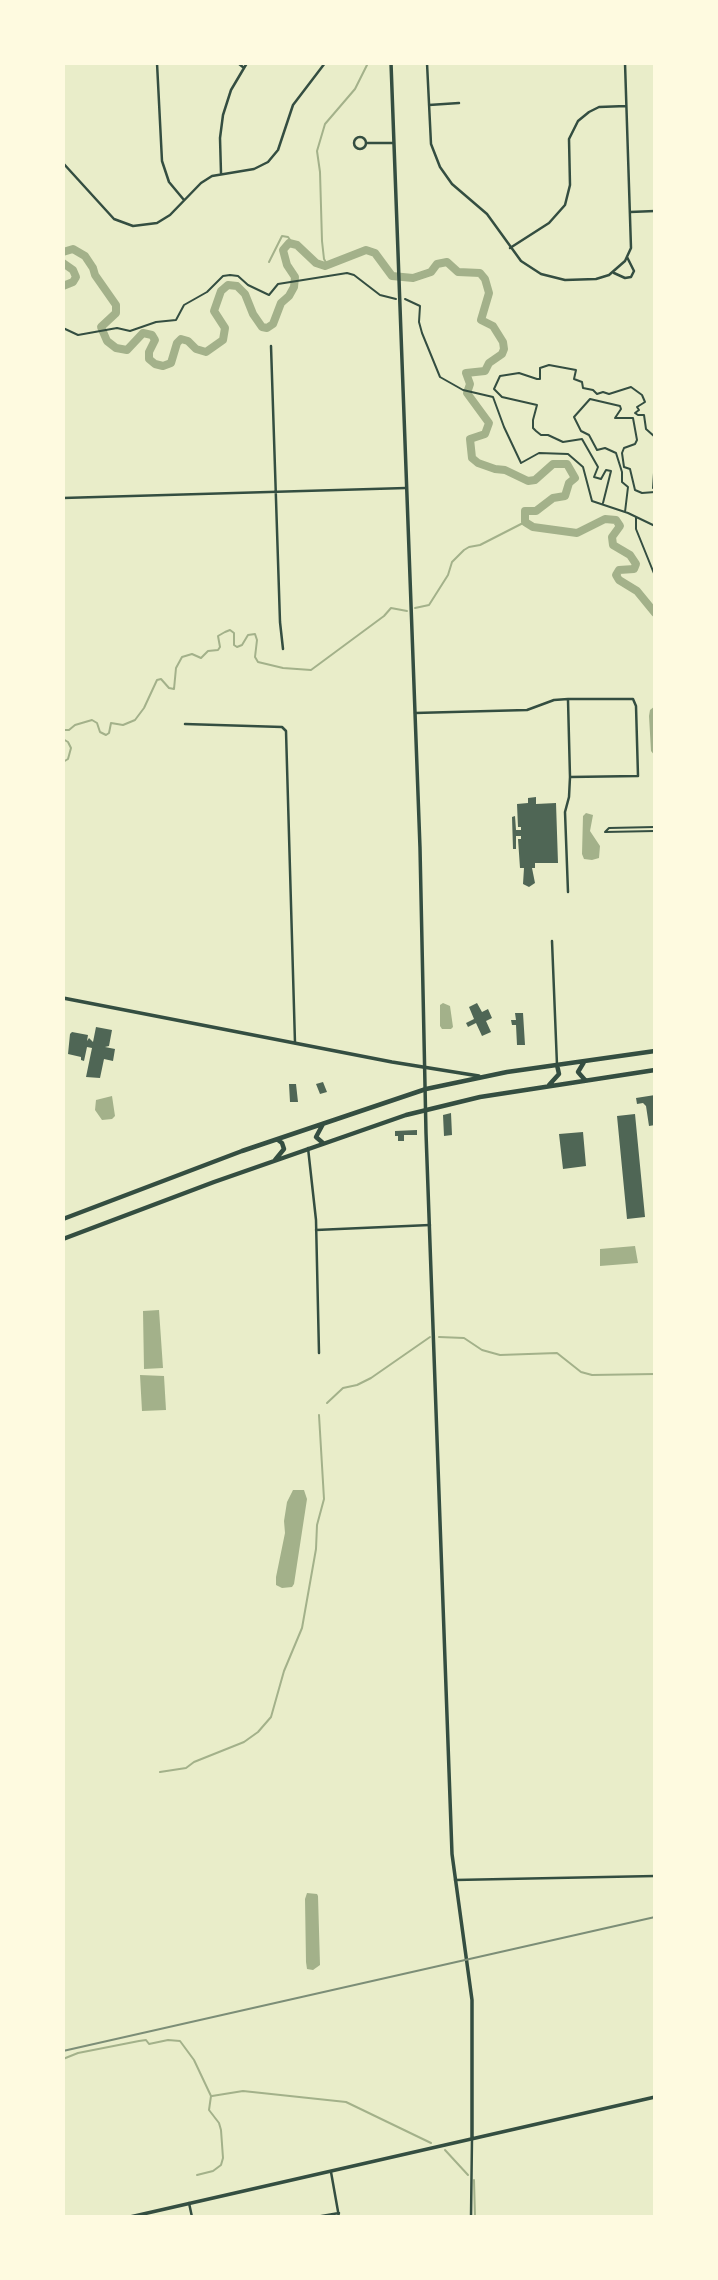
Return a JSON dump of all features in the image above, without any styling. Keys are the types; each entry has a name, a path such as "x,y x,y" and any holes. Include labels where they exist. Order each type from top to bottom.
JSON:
{"main road":[{"path":"63,1219 276,1140 426,1089 481,1077 655,1051"},
{"path":"584,1061 578,1072 585,1080"},
{"path":"549,1085 559,1074 556,1065"},
{"path":"63,1239 275,1160 426,1109 549,1085 655,1070"},
{"path":"323,1143 316,1137 324,1123"},
{"path":"275,1160 284,1149 282,1143 276,1140"}],"street":[{"path":"157,63 163,167 172,187 184,201"},
{"path":"238,63 244,68"},
{"path":"221,173 220,138 223,115 231,90 247,63"},
{"path":"63,163 110,215 124,224 139,227 157,223 170,215 206,180 221,173 254,169 273,158 293,105 325,63"},
{"path":"391,63 454,1880 472,2000 471,2217"},
{"path":"428,63 431,144 440,167 453,184 487,214 521,261 534,271 556,279 596,279 614,273 627,257 631,242 631,212 625,63"},
{"path":"429,105 459,103"},
{"path":"510,248 549,223 565,205 570,185 569,139 578,121 589,111 599,107 626,106"},
{"path":"366,143 393,143"},
{"path":"631,212 655,211"},
{"path":"614,273 625,278 631,277 634,271 627,257"},
{"path":"271,346 283,649"},
{"path":"63,498 406,488"},
{"path":"568,699 570,777 565,812 568,892"},
{"path":"415,713 527,710 554,700 633,699 636,706 638,776 570,777"},
{"path":"184,724 282,727 286,731 295,1043"},
{"path":"552,941 556,1065"},
{"path":"63,998 481,1077"},
{"path":"309,1148 316,1230 319,1353"},
{"path":"316,1230 430,1225"},
{"path":"454,1880 655,1876"},
{"path":"130,2217 655,2097"},
{"path":"316,2217 339,2215 331,2171"},
{"path":"189,2203 192,2217"}],"path":[{"path":"63,328 78,335 106,330 130,331 176,320 184,305 207,292 223,276 237,276 248,285 269,295 278,284 347,273 354,275 380,295 396,299"},
{"path":"402,299 419,306 422,333 440,377 463,390 493,397 521,463 539,453 572,455 583,467 593,501 655,525"},
{"path":"603,504 611,471 607,470 601,479 594,477 598,467 583,440 563,442 536,431 533,428 533,420 537,405 502,397 494,389 500,376 519,373 540,379 542,366 574,369 574,379 582,382 583,388 598,393 610,394 631,387 638,391 645,402 637,407 639,410 635,413 644,415 646,429 655,437"},
{"path":"625,512 628,487 622,482 617,453 605,448 597,450 589,435 580,431 574,418 590,399 620,406 615,418 633,418 637,440 635,444 624,448 622,453 624,467 630,469 635,490 642,493 654,491 655,458"},
{"path":"636,516 636,529 655,576"},
{"path":"655,827 609,828 606,832 655,831"}],"shaded area":[{"path":"655,706 655,756 651,751 649,716 650,710"},
{"path":"586,813 593,815 590,831 600,846 599,858 592,860 584,859 582,854 583,816"},
{"path":"443,1003 450,1006 451,1029 442,1029 440,1026 440,1005"},
{"path":"112,1096 115,1116 102,1120 95,1110 96,1100"},
{"path":"635,1246 638,1263 600,1266 600,1249"},
{"path":"159,1310 163,1368 144,1369 143,1311"},
{"path":"140,1375 164,1376 166,1410 142,1411"},
{"path":"293,1490 304,1490 307,1499 294,1584 292,1587 282,1588 276,1585 276,1577 285,1533 287,1502"},
{"path":"307,1893 318,1896 320,1965 313,1970 307,1969 306,1962"}],"building":[{"path":"536,797 536,804 556,803 558,863 535,863 535,868 532,868 535,883 529,887 523,884 524,868 520,868 518,839 521,839 521,836 516,836 516,849 513,849 512,817 515,816 516,830 521,830 521,827 518,827 517,804 528,803 528,798"},
{"path":"477,1003 482,1012 488,1009 492,1018 486,1021 491,1032 482,1036 476,1023 468,1027 466,1023 474,1019 469,1007"},
{"path":"515,1013 523,1013 525,1045 517,1045 516,1025 512,1025 511,1020 516,1020"},
{"path":"96,1027 112,1030 109,1046 105,1047 115,1049 113,1061 104,1059 100,1078 86,1077 92,1048 87,1047 84,1061 81,1057 68,1054 72,1032 88,1035 87,1041 89,1038 93,1042"},
{"path":"323,1082 327,1092 320,1094 316,1084"},
{"path":"289,1084 296,1084 298,1102 290,1102"},
{"path":"655,1095 655,1125 649,1126 646,1106 643,1103 637,1104 636,1098"},
{"path":"451,1113 452,1135 444,1136 443,1115"},
{"path":"635,1114 645,1217 627,1219 617,1116"},
{"path":"417,1130 417,1135 404,1135 404,1141 398,1141 398,1136 395,1136 395,1131"},
{"path":"583,1132 586,1166 563,1169 559,1134"}],"waterway":[{"path":"328,266 324,259 322,241 317,151 325,124 355,89 368,63"},
{"path":"269,262 282,236 288,237 293,244"},
{"path":"63,252 73,249 85,256 116,305 116,313 101,327 107,341 116,348 127,350 143,333 152,335 155,340 149,352 149,359 163,366 171,363 177,343 181,339 206,352 223,340 225,328 214,311 221,291 228,285 237,286 245,294 262,327 267,328 273,324 281,303 294,287 295,277 287,265 283,250 289,243 297,245 316,263 325,266 366,250 375,253 392,276 413,278 431,272 437,264 447,262 458,272 480,273 489,293 481,320 493,326 503,342 504,349 502,354 489,363 485,371 466,373 470,384 467,393 489,423 485,434 470,439 472,458 478,463 505,470 528,481 535,480 553,464 567,464 575,478 569,483 565,496 553,498 536,511 525,511 525,522 533,527 577,533 605,519 616,520 620,526 612,537 613,545 630,555 636,564 634,569 619,570 616,575 619,580 637,591 655,613"},
{"path":"63,263 73,270 76,277 73,282 63,286"},
{"path":"415,608 429,605 448,575 452,562 464,550 480,545 525,522"},
{"path":"63,730 92,720 97,723 100,732 106,735 111,723 123,725 135,720 144,708 157,680 161,679 169,688 174,689 176,668 182,657 192,654 201,658 208,651 218,650 218,636 230,630 234,633 234,645 237,647 242,645 248,635 255,634 255,657 258,662 283,668 311,670 391,608 407,611"},
{"path":"63,739 71,748 68,759 63,762"},
{"path":"327,1403 343,1388 371,1378 430,1337"},
{"path":"439,1337 464,1338 482,1350 500,1355 557,1353 581,1372 592,1375 655,1374"},
{"path":"160,1772 186,1768 194,1762 244,1742 258,1732 271,1717 284,1671 302,1628 316,1549 317,1525 324,1499 319,1415"},
{"path":"63,2059 78,2053 139,2041 146,2040 149,2044 168,2040 180,2041 194,2060 211,2096 209,2110 221,2130 221,2165 213,2171 197,2175"},
{"path":"212,2096 243,2091 346,2102 431,2143"},
{"path":"445,2150 468,2175"},
{"path":"474,2180 475,2217"}],"railway":[{"path":"63,2051 655,1917"}]}
